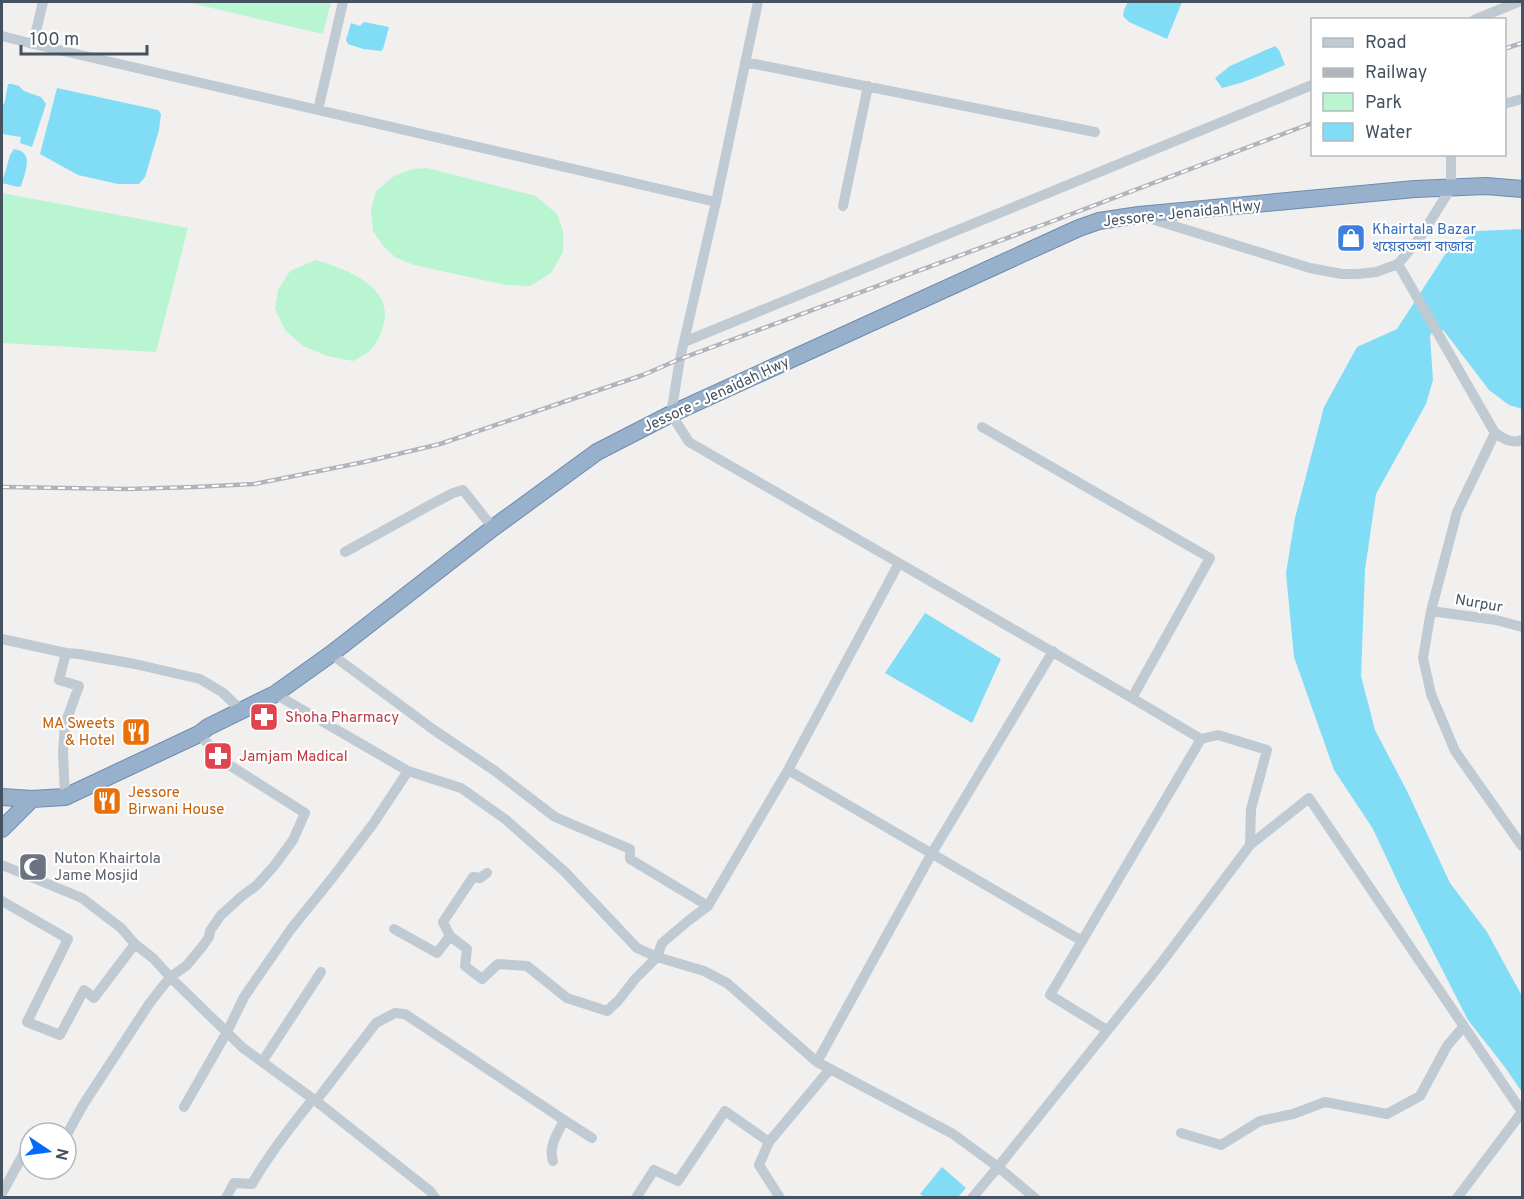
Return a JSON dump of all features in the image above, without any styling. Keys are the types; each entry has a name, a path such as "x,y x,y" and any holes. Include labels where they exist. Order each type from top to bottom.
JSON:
{"highway":[{"name":"Jessore - Jenaidah Hwy","path":"2,797 32,799 65,797 199,734 208,727 275,694 597,452 671,414 1078,228 1099,221 1139,215 1415,189 1486,186 1522,189"},
{"path":"2,829 32,799"}],"street":[{"path":"33,44 43,2"},
{"path":"318,110 343,2"},
{"path":"758,2 684,342 671,414 689,442 1053,651 1201,740"},
{"path":"1479,18 1518,2"},
{"path":"2,36 716,202"},
{"path":"746,62 1095,132"},
{"path":"684,342 1311,85"},
{"path":"843,207 868,86"},
{"path":"1506,103 1522,99"},
{"path":"1139,215 1310,268 1342,274 1376,272 1398,264 1419,239 1451,188 1450,156"},
{"path":"1398,264 1495,433 1508,441 1522,440"},
{"path":"982,427 1210,558 1132,698"},
{"path":"1495,433 1457,512 1431,611 1423,658 1431,694 1455,751 1522,846"},
{"path":"345,552 437,501 463,490 493,528"},
{"path":"487,873 480,878 472,877 443,922 450,936 467,949 465,966 483,980 498,964 527,966 567,998 608,1011 657,957 662,943 708,906 788,770 899,563"},
{"name":"Nurpur","path":"1431,611 1496,620 1522,627"},
{"path":"2,639 66,653 135,664 200,679 222,692 242,711"},
{"path":"818,1062 932,853 1053,651"},
{"path":"65,797 63,752 65,724 79,686 59,680 66,653"},
{"path":"331,654 434,730 495,771 555,817 630,849 630,859 708,906"},
{"path":"275,694 408,771 461,788 505,819 564,871 637,948 657,957 704,971 727,982 818,1062 953,1134 1035,1197"},
{"path":"74,1121 149,1004 170,977 191,960 221,915 257,885 274,866 293,840 305,813 226,763 199,734"},
{"path":"1107,1030 1050,995 1201,740 1218,735 1267,750 1251,809 1250,845"},
{"path":"788,770 1082,941"},
{"path":"184,1107 228,1032 244,997 291,929 373,824 408,771"},
{"path":"972,1197 1159,966 1250,845 1308,798 1522,1112 1457,1197"},
{"path":"2,865 82,898 121,928 243,1048 314,1100 435,1197"},
{"path":"2,901 68,939 27,1022 60,1035 84,990 94,998 135,944"},
{"path":"394,929 437,953 450,936"},
{"path":"262,1062 321,972"},
{"path":"226,1197 234,1183 252,1184 284,1134 376,1023 395,1013 405,1014 592,1138"},
{"path":"1181,1133 1221,1145 1260,1121 1293,1114 1325,1102 1387,1114 1420,1096 1447,1046 1464,1026"},
{"path":"780,1197 759,1165 769,1142 830,1069"},
{"path":"636,1197 654,1170 678,1181 725,1112 769,1142"},
{"path":"553,1161 550,1154 551,1148 564,1120"},
{"path":"2,1193 18,1164"}],"green space":[{"path":"186,2 331,2 323,34"},
{"path":"427,168 536,196 557,214 563,231 563,252 551,273 530,286 506,285 414,265 395,257 384,247 373,231 371,210 376,191 394,176 413,169"},
{"path":"2,193 188,228 156,352 2,343"},
{"path":"316,260 342,269 368,283 383,304 385,317 374,347 353,361 327,356 303,346 285,330 275,309 278,290 290,271"}],"water":[{"path":"1128,2 1182,2 1167,39 1129,22 1123,16"},
{"path":"364,22 389,27 381,51 348,44 346,40 351,23 360,26"},
{"path":"1275,46 1285,65 1247,81 1222,88 1215,78 1230,66"},
{"path":"8,84 19,86 24,91 41,97 46,104 32,147 20,143 21,137 2,134 2,108"},
{"path":"57,88 158,110 161,114 159,130 145,177 139,184 118,184 78,175 40,154"},
{"path":"14,149 25,154 27,163 21,186 18,187 2,183"},
{"path":"1522,229 1522,409 1509,405 1489,390 1444,331 1439,329 1433,331 1430,336 1433,380 1426,404 1376,494 1365,570 1361,676 1375,730 1408,793 1450,883 1487,932 1522,996 1522,1092 1468,1020 1373,829 1334,770 1294,657 1286,573 1295,518 1324,407 1357,347 1397,329 1448,250 1476,231"},
{"path":"925,613 1001,659 972,723 885,673"},
{"path":"942,1167 966,1188 958,1197 925,1197 920,1194"}],"railway":[{"path":"1506,48 1522,43"},
{"path":"2,487 127,489 254,484 440,444 643,375 680,359 1311,123"}],"place":[{"name":"Khairtala Bazar খয়েরতলা বাজার","path":"1351,238"},
{"name":"Shoha Pharmacy","path":"264,717"},
{"name":"MA Sweets & Hotel","path":"136,732"},
{"name":"Jamjam Madical","path":"218,756"},
{"name":"Jessore Birwani House","path":"107,801"},
{"name":"Nuton Khairtola Jame Mosjid","path":"33,867"}]}
